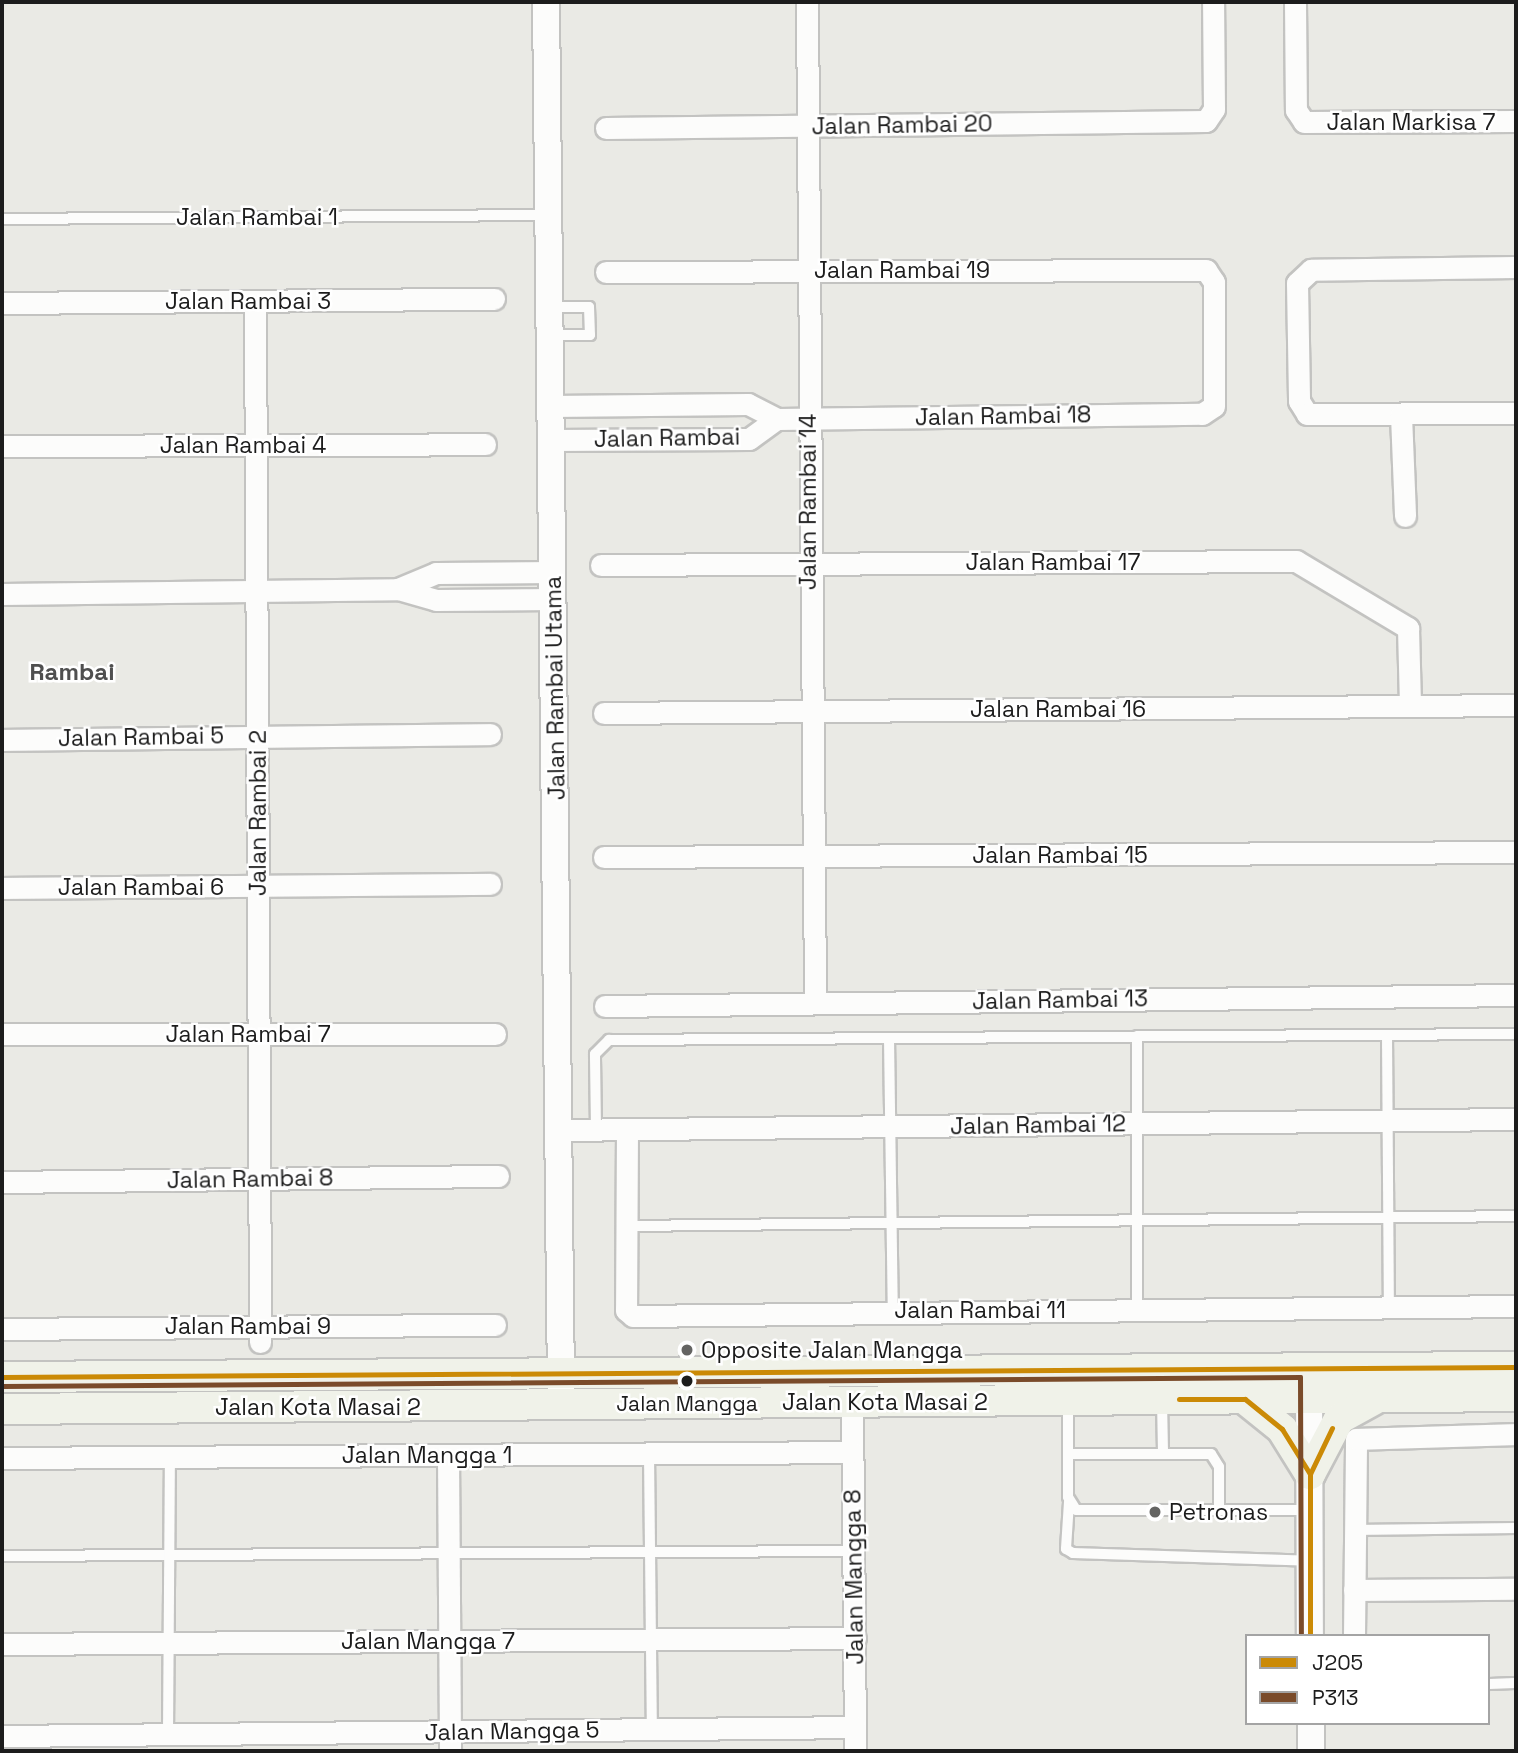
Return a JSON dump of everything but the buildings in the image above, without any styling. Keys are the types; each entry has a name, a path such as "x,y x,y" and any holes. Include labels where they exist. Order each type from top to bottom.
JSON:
{"main road":[{"name":"Jalan Kota Masai 2","path":"5,1377 1516,1367"},
{"path":"5,1377 5,1409"},
{"name":"Jalan Kota Masai 2","path":"5,1409 1516,1396"},
{"path":"1310,1474 1339,1419 1376,1398"},
{"path":"1245,1399 1282,1429 1310,1474"}],"street":[{"name":"Jalan Rambai Utama","path":"546,2 562,1405"},
{"name":"Jalan Rambai 14","path":"807,2 807,563 815,1003"},
{"name":"Jalan Rambai 20","path":"607,128 1198,122 1214,109 1213,2"},
{"name":"Jalan Markisa 7","path":"1295,2 1296,110 1307,123 1516,121"},
{"path":"1516,267 1306,271 1297,283 1299,401 1307,414 1516,413"},
{"name":"Jalan Rambai 19","path":"606,272 1198,269 1214,282 1215,387 1214,406 1199,414"},
{"name":"Jalan Rambai 3","path":"2,303 494,299"},
{"name":"Jalan Rambai 2","path":"256,301 260,1334"},
{"name":"Jalan Rambai","path":"551,406 748,404 777,419 807,419"},
{"path":"692,405 693,439"},
{"name":"Jalan Rambai 18","path":"807,419 1199,414"},
{"path":"1401,415 1405,516"},
{"name":"Jalan Rambai","path":"551,440 750,439 777,419"},
{"name":"Jalan Rambai 4","path":"2,446 485,444"},
{"name":"Jalan Rambai 17","path":"601,565 1296,561 1408,628 1410,706"},
{"path":"398,589 436,573 553,572"},
{"path":"2,594 398,589 436,600 554,599"},
{"name":"Jalan Rambai 16","path":"604,713 1515,705"},
{"name":"Jalan Rambai 5","path":"2,740 491,734"},
{"name":"Jalan Rambai 15","path":"604,857 1516,852"},
{"name":"Jalan Rambai 6","path":"2,888 490,884"},
{"name":"Jalan Rambai 13","path":"605,1006 1516,995"},
{"name":"Jalan Rambai 7","path":"2,1034 495,1034"},
{"name":"Jalan Rambai 12","path":"559,1130 1516,1119"},
{"name":"Jalan Rambai 11","path":"627,1129 626,1310 633,1316 1516,1306"},
{"name":"Jalan Rambai 8","path":"2,1182 498,1176"},
{"name":"Jalan Rambai 9","path":"2,1329 260,1334 495,1325"},
{"path":"1309,1368 1310,1634"},
{"name":"Jalan Mangga 8","path":"852,1402 855,1751"},
{"path":"1354,1634 1353,1454 1356,1438 1366,1435 1516,1434"},
{"name":"Jalan Mangga 1","path":"2,1458 852,1452"},
{"path":"448,1455 450,1741"},
{"path":"1353,1590 1516,1589"},
{"name":"Jalan Mangga 7","path":"2,1644 855,1638"},
{"path":"1311,1725 1311,1751"},
{"name":"Jalan Mangga 5","path":"2,1736 168,1734 450,1741 652,1729 855,1727"}],"lane":[{"name":"Jalan Rambai 1","path":"2,219 549,215"},
{"path":"550,307 589,307 590,335 551,335"},
{"path":"596,1129 595,1054 604,1041 1516,1034"},
{"path":"1387,1035 1389,1307"},
{"path":"1137,1037 1137,1309"},
{"path":"889,1038 893,1311"},
{"path":"627,1226 1516,1216"},
{"path":"1068,1400 1069,1502 1066,1549 1073,1553 1310,1562"},
{"path":"1163,1400 1163,1453"},
{"path":"649,1453 652,1729"},
{"path":"1068,1454 1163,1453 1215,1457 1219,1510"},
{"path":"168,1734 170,1457"},
{"path":"1069,1502 1081,1510 1310,1510"},
{"path":"1353,1530 1516,1528"},
{"path":"2,1556 853,1551"},
{"path":"1490,1684 1516,1684"}],"transit line":[{"name":"J205","path":"2,1377 1516,1367"},
{"name":"P313","path":"2,1386 1300,1377 1301,1634"},
{"name":"J205","path":"1179,1399 1245,1399 1282,1429 1310,1474"},
{"name":"J205","path":"1310,1634 1310,1474 1332,1428"}],"place":[{"name":"Opposite Jalan Mangga","path":"687,1350"},
{"name":"Jalan Mangga","path":"687,1381"},
{"name":"Petronas","path":"1155,1512"}],"district":[{"name":"Rambai","path":"72,672"}]}
